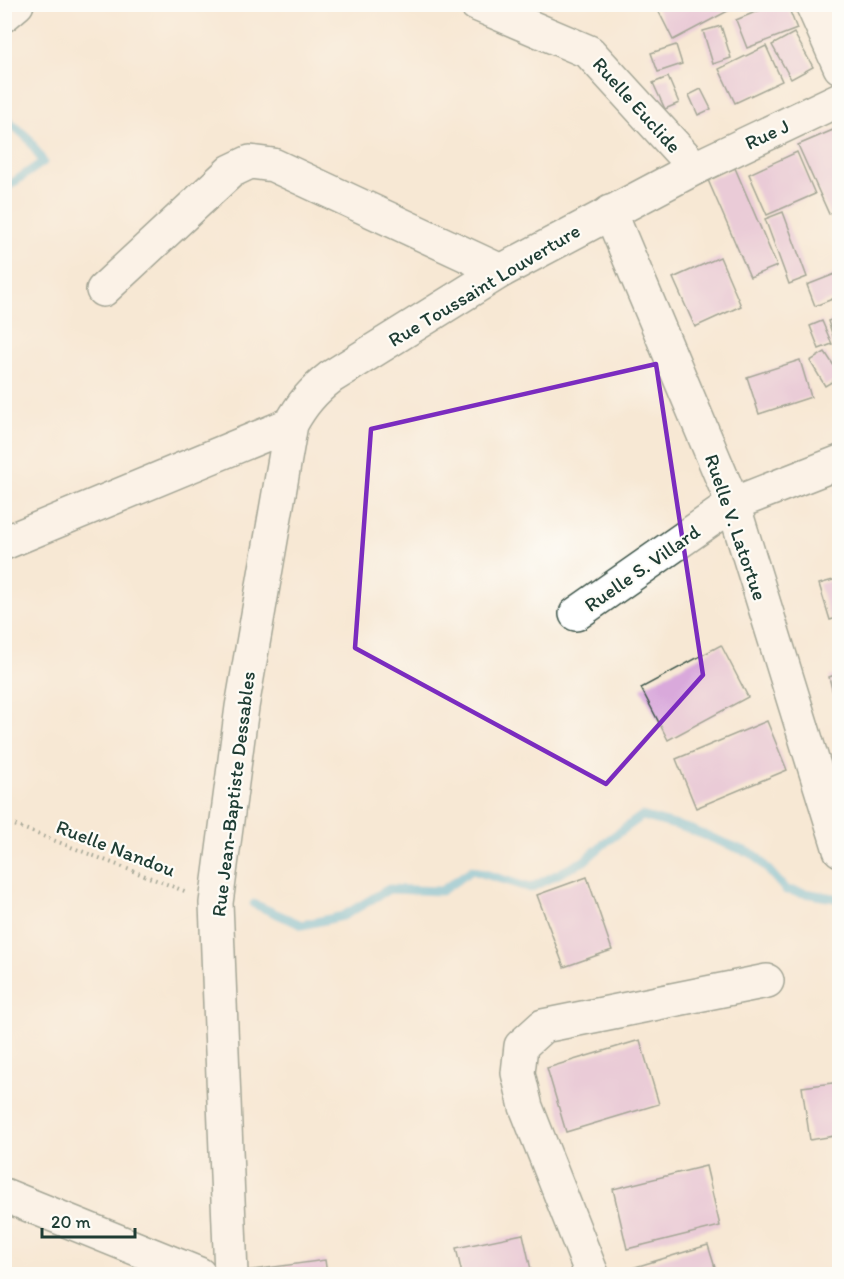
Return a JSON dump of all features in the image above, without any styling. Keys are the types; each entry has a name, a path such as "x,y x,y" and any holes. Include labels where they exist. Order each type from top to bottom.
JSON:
{"street":[{"path":"4,15 16,4"},
{"name":"Ruelle Euclide","path":"476,4 589,52 695,168"},
{"path":"812,4 840,67"},
{"name":"Rue J","path":"695,168 840,99"},
{"path":"103,290 231,171 250,162 273,165 501,271"},
{"name":"Rue Toussaint Louverture","path":"291,424 307,399 331,377 501,271 695,168"},
{"name":"Ruelle V. Latortue","path":"609,212 733,504 840,850"},
{"path":"4,543 291,424"},
{"name":"Rue Jean-Baptiste Dessables","path":"231,1275 216,903 242,707 291,424"},
{"name":"Ruelle S. Villard","path":"576,614 733,504 840,462"},
{"path":"592,1275 526,1107 518,1073 521,1046 543,1026 767,981"},
{"path":"4,1195 199,1275"}],"path":[{"name":"Ruelle Nandou","path":"4,820 216,903"}],"highlighted area":[{"path":"656,364 703,675 606,784 355,648 371,429"}],"building":[{"path":"655,4 741,4 673,40"},
{"path":"775,4 787,4 797,29 747,48 736,20"},
{"path":"721,26 731,58 713,64 703,31"},
{"path":"794,33 813,67 791,79 772,45"},
{"path":"676,45 682,64 658,72 651,53"},
{"path":"766,46 782,81 735,103 719,69"},
{"path":"668,77 679,103 665,109 653,83"},
{"path":"701,89 711,109 698,115 689,95"},
{"path":"840,127 840,209 829,214 798,145"},
{"path":"797,152 815,194 767,215 749,174"},
{"path":"735,168 777,266 750,277 708,180"},
{"path":"783,212 807,277 789,284 765,219"},
{"path":"720,257 741,306 695,327 673,278"},
{"path":"840,272 840,296 815,306 807,285"},
{"path":"840,317 840,354 839,354 828,321"},
{"path":"822,321 832,344 819,349 810,326"},
{"path":"825,352 840,377 825,386 810,361"},
{"path":"800,360 811,397 759,414 747,377"},
{"path":"840,488 840,506 839,506 834,490"},
{"path":"840,578 840,617 830,620 819,584"},
{"path":"721,645 748,697 668,740 641,688"},
{"path":"840,673 840,717 839,717 829,677"},
{"path":"767,721 787,770 696,808 676,759"},
{"path":"587,877 612,950 564,967 537,895"},
{"path":"640,1040 659,1104 566,1132 547,1068"},
{"path":"840,1082 840,1135 810,1140 802,1087"},
{"path":"706,1166 720,1226 627,1249 613,1189"},
{"path":"523,1234 532,1274 462,1274 456,1248"},
{"path":"708,1245 717,1274 634,1274 632,1268"},
{"path":"325,1260 327,1274 237,1274 237,1272"}],"waterway":[{"path":"4,117 28,138 43,162 4,189"},
{"path":"254,904 302,925 343,916 389,889 441,891 472,870 530,888 584,861 642,816 689,829 755,855 786,890 840,899"}]}
